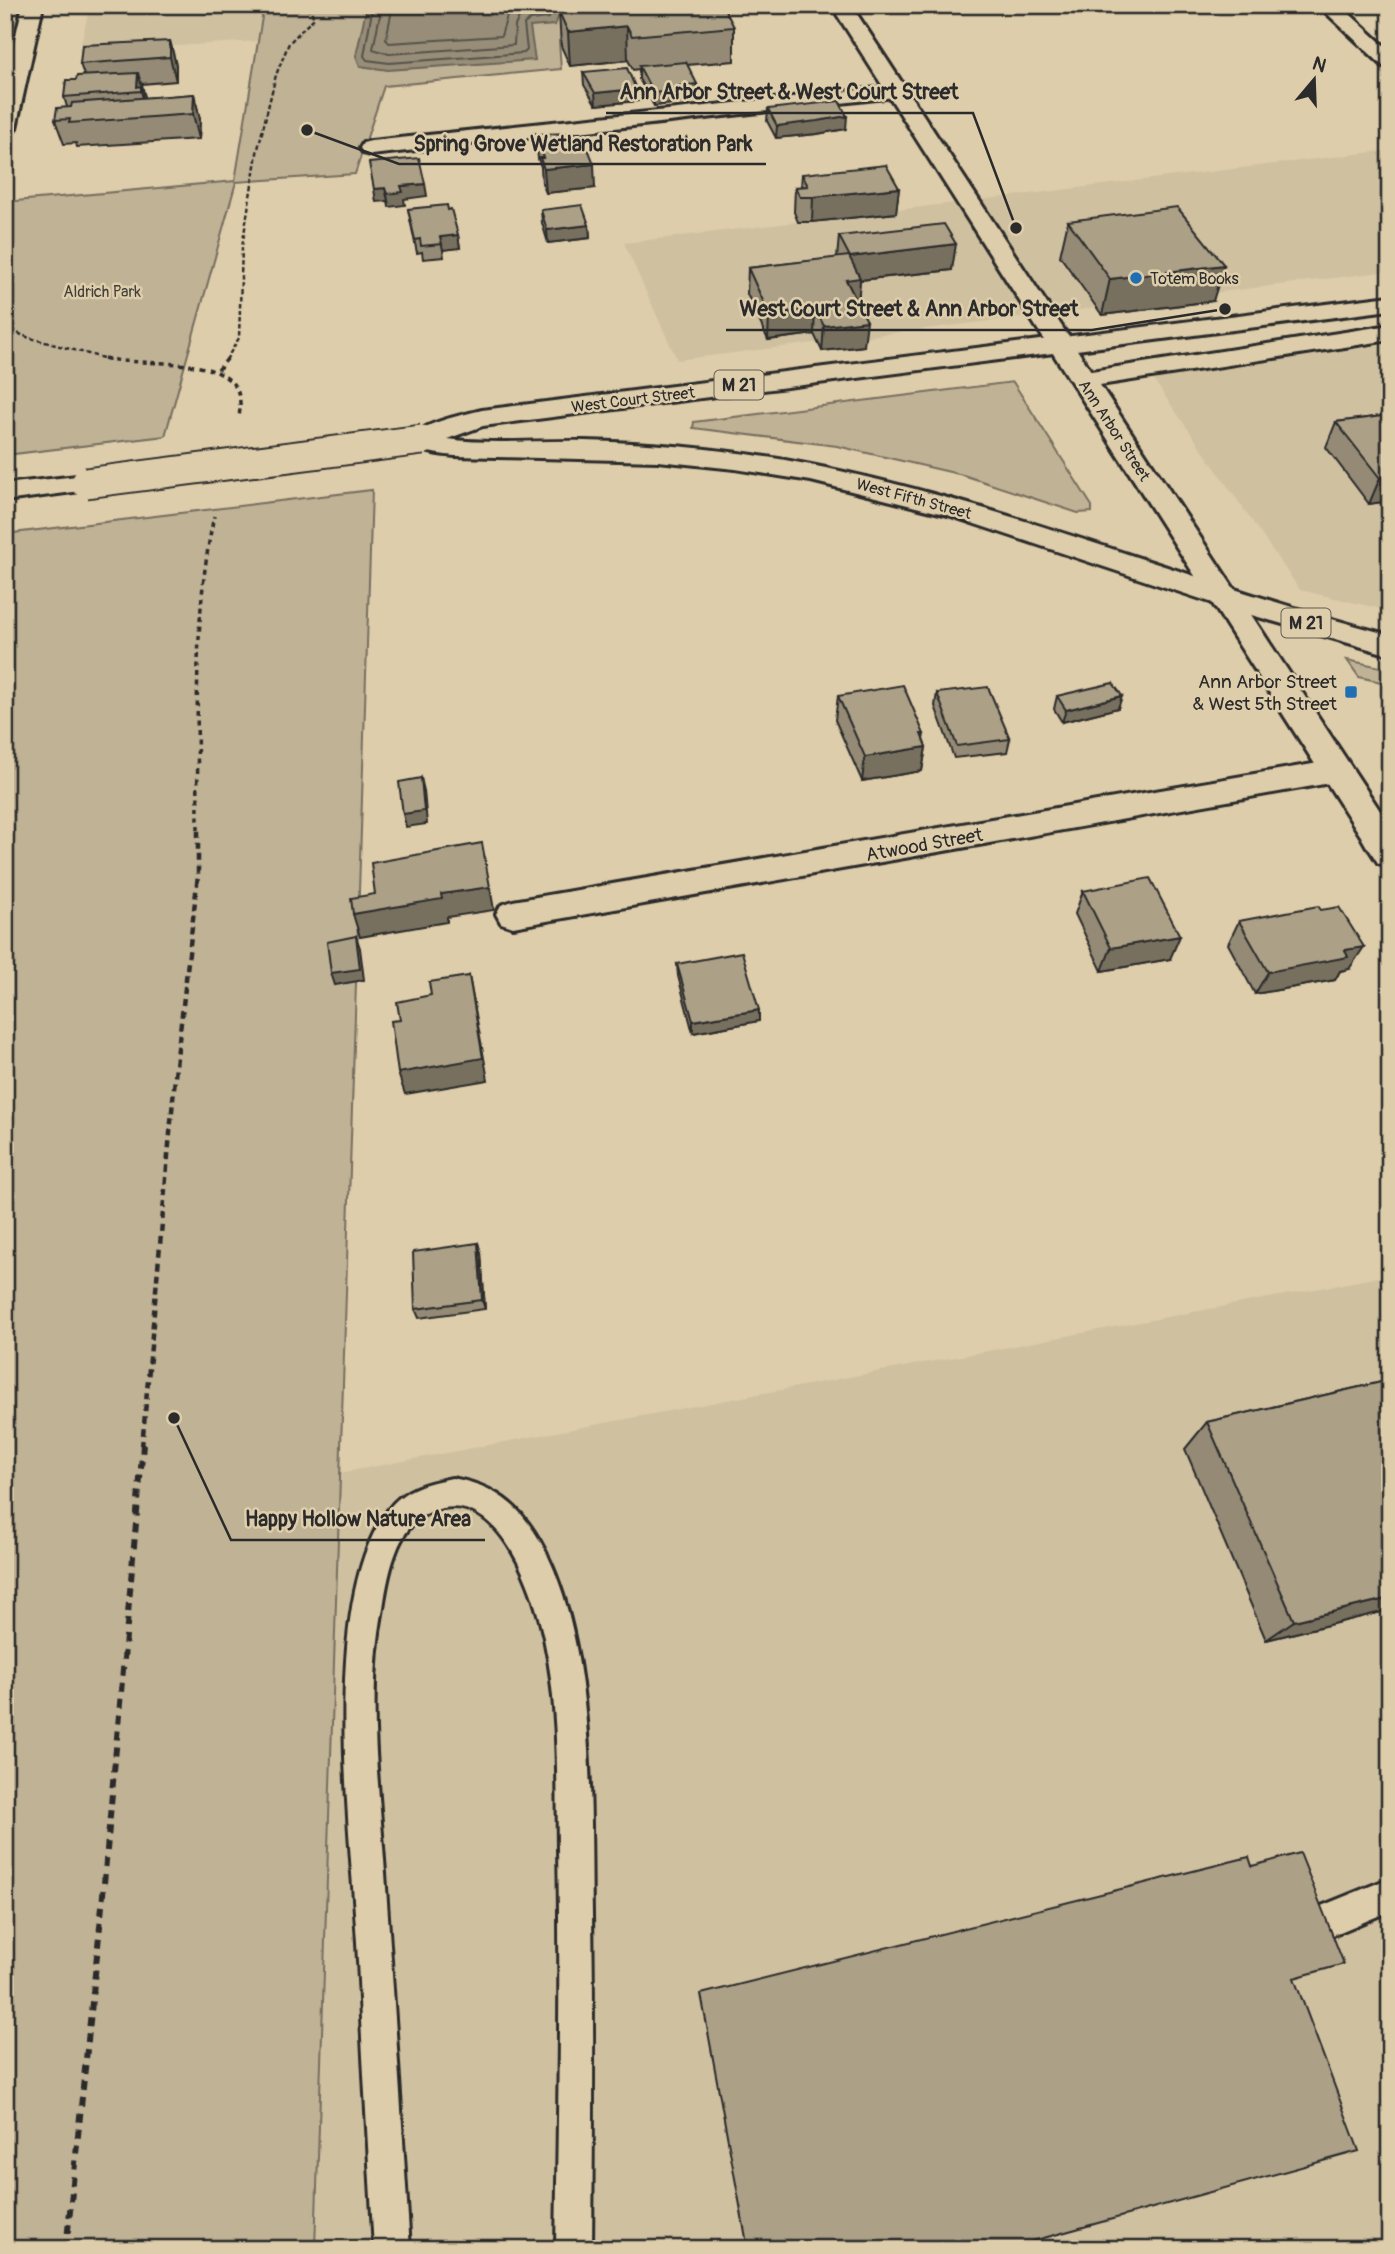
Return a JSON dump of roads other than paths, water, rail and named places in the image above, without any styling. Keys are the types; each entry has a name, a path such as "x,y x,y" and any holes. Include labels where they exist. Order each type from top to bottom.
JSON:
{"street":[{"path":"5,128 33,5"},
{"name":"Ann Arbor Street","path":"841,5 1336,772 1386,839"},
{"path":"1328,5 1390,62"},
{"path":"370,148 897,92"},
{"name":"West Court Street","path":"5,493 422,440 455,425 482,418 1390,303"},
{"path":"1083,380 1390,332"},
{"name":"West Fifth Street","path":"422,440 459,449 608,450 682,455 808,472 931,500 1222,597 1390,645"},
{"name":"Atwood Street","path":"513,914 1336,772"}],"lane":[{"path":"392,2249 361,1738 362,1647 376,1568 398,1518 415,1502 434,1495 453,1494 472,1495 490,1503 524,1544 553,1612 564,1664 570,1723 576,1895 574,2249"},
{"path":"1321,1923 1390,1894"}],"water":[{"path":"367,5 563,5 555,25 530,27 535,60 388,70 360,66 356,56"}],"place":[{"name":"Spring Grove Wetland Restoration Park","path":"307,130"},
{"name":"Ann Arbor Street & West Court Street","path":"1016,228"},
{"name":"Totem Books","path":"1136,278"},
{"name":"West Court Street & Ann Arbor Street","path":"1225,309"},
{"name":"Ann Arbor Street & West 5th Street","path":"1351,692"},
{"name":"Happy Hollow Nature Area","path":"174,1418"}],"park label":[{"name":"Aldrich Park","path":"102,291"}]}
